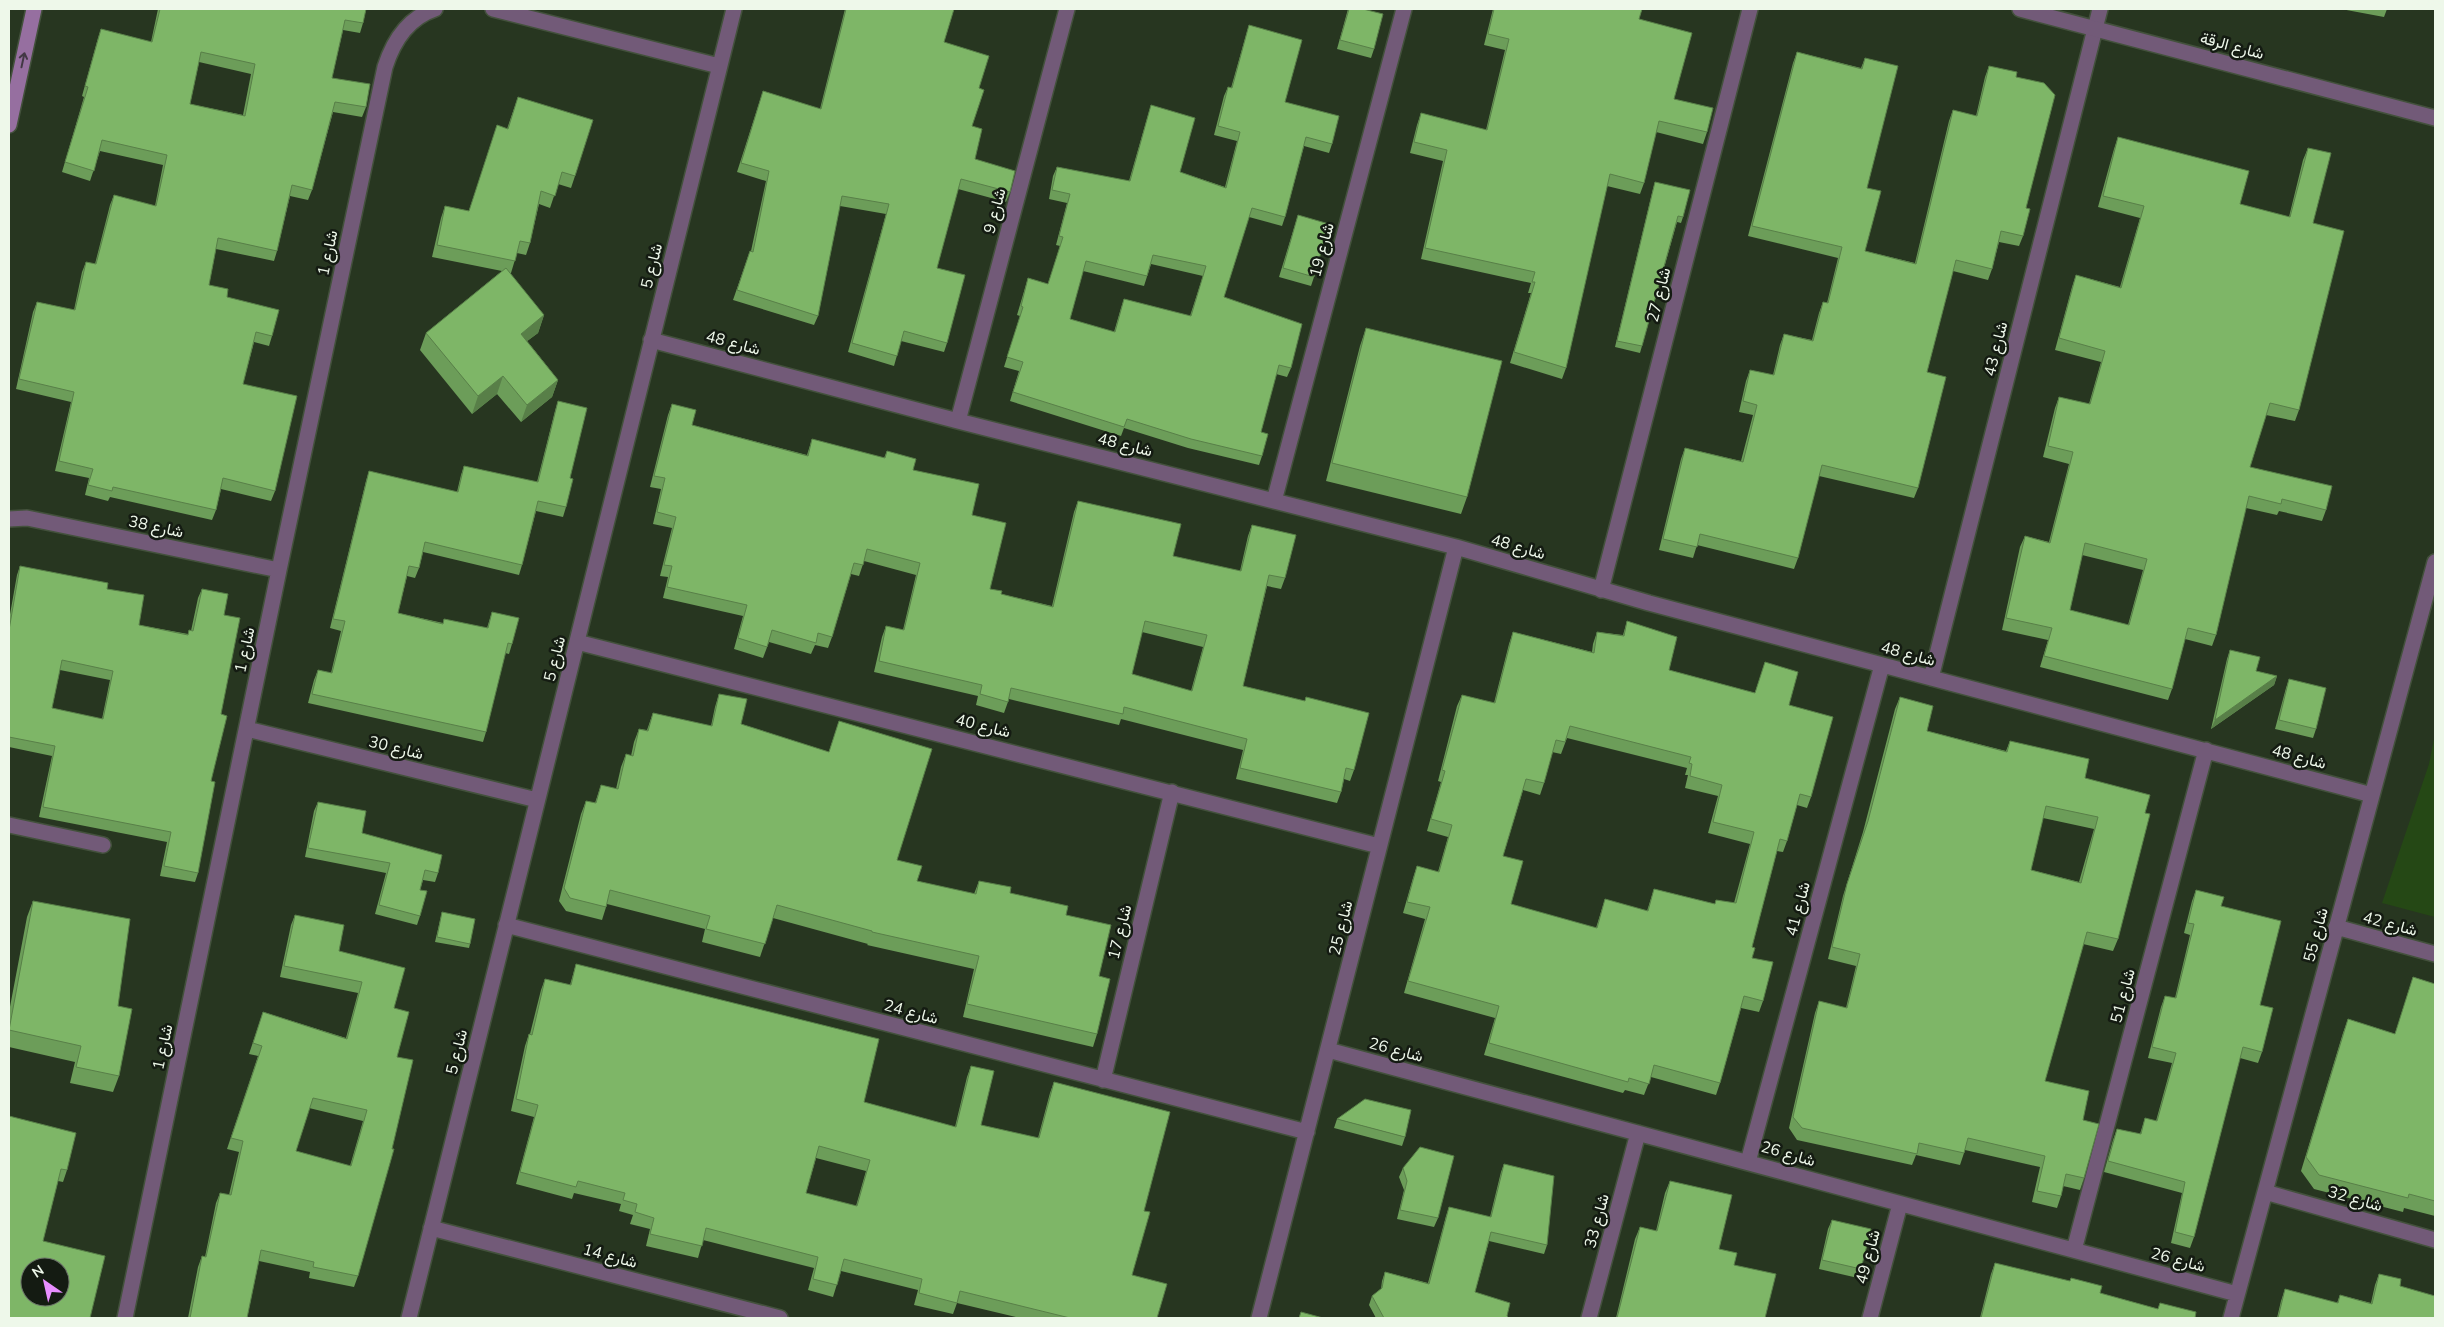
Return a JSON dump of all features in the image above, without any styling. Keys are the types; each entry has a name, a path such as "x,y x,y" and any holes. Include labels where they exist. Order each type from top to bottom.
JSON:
{"main road":[{"path":"9,125 34,9"}],"street":[{"name":"شارع 1","path":"125,1318 278,570 385,67 390,52 406,27 435,9"},
{"path":"493,9 719,66"},
{"name":"شارع 5","path":"409,1318 734,9"},
{"name":"شارع 9","path":"958,421 1067,9"},
{"name":"شارع 19","path":"1274,501 1404,9"},
{"name":"شارع 27","path":"1601,590 1750,9"},
{"name":"شارع الرقة","path":"2020,9 2435,118"},
{"name":"شارع 43","path":"1931,678 2100,9"},
{"name":"شارع 48","path":"651,340 958,421 1456,547 1601,590 2372,795"},
{"name":"شارع 38","path":"9,509 26,518"},
{"name":"شارع 38","path":"9,519 26,518 278,570"},
{"name":"شارع 25","path":"1259,1318 1456,547"},
{"name":"شارع 55","path":"2231,1318 2435,562"},
{"name":"شارع 40","path":"577,642 1380,846"},
{"name":"شارع 41","path":"1748,1162 1882,665"},
{"name":"شارع 30","path":"247,729 537,800"},
{"name":"شارع 51","path":"2074,1250 2206,750"},
{"name":"شارع 17","path":"1103,1080 1172,792"},
{"path":"9,825 103,845"},
{"name":"شارع 24","path":"506,925 1307,1132"},
{"name":"شارع 42","path":"2336,927 2435,954"},
{"name":"شارع 26","path":"1328,1050 2237,1294"},
{"name":"شارع 33","path":"1589,1318 1638,1133"},
{"name":"شارع 32","path":"2265,1192 2435,1240"},
{"name":"شارع 49","path":"1870,1318 1900,1204"},
{"name":"شارع 14","path":"431,1228 780,1318"}],"green space":[{"path":"2435,734 2435,917 2382,903 2429,764"}],"building":[{"path":"160,9 366,9 363,23 345,20 332,78 370,84 366,107 335,102 312,190 292,185 277,251 218,238 209,285 228,289 227,297 279,310 272,336 256,332 243,384 297,396 275,491 223,478 216,510 113,487 112,491 88,485 93,469 59,461 74,392 19,379 37,302 75,310 86,262 96,264 114,195 156,206 167,155 102,140 94,171 65,162 88,87 85,86 101,29 152,42","holes":["201,52 255,64 245,116 190,104"]},
{"path":"846,9 954,9 944,42 989,56 979,88 984,90 972,126 982,129 975,159 1015,171 1010,192 961,179 937,268 965,275 947,343 904,331 897,356 852,343 889,204 842,196 818,316 737,290 750,251 753,252 769,171 741,163 763,91 821,109"},
{"path":"1349,9 1363,9 1383,14 1374,49 1340,40"},
{"path":"1494,9 1642,9 1639,19 1692,33 1674,99 1713,108 1707,132 1659,121 1644,183 1610,174 1566,368 1514,352 1535,282 1532,282 1535,272 1425,248 1447,150 1414,142 1421,113 1487,130 1509,39 1488,34"},
{"path":"1249,25 1302,40 1285,102 1339,116 1332,144 1306,137 1285,217 1252,208 1224,297 1302,324 1291,368 1279,365 1261,432 1268,434 1262,456 1191,439 1127,419 1124,427 1013,392 1023,362 1007,357 1023,307 1021,306 1028,278 1048,284 1063,237 1059,236 1070,194 1052,190 1057,167 1130,181 1151,105 1195,118 1180,172 1226,188 1240,132 1218,126 1228,87 1232,88","holes":["1153,255 1206,266 1191,316 1124,299 1115,332 1070,319 1086,261 1147,276"]},
{"path":"1797,52 1862,69 1865,58 1898,66 1867,188 1881,191 1865,251 1916,264 1953,110 1977,116 1989,66 2017,72 2016,77 2044,83 2055,95 2026,208 2030,209 2023,236 2001,231 1992,269 1956,260 1927,372 1946,377 1918,488 1822,465 1798,558 1700,534 1697,547 1663,539 1685,448 1743,462 1757,405 1743,401 1750,370 1774,375 1784,334 1813,341 1823,302 1828,303 1842,247 1752,226"},
{"path":"518,97 593,120 575,176 562,172 555,196 541,191 530,243 520,241 515,261 437,245 445,206 469,211 497,125 508,129"},
{"path":"2118,137 2249,171 2240,204 2290,217 2308,148 2331,153 2313,223 2344,231 2299,410 2270,403 2250,467 2332,486 2326,510 2282,499 2281,504 2249,496 2216,635 2188,628 2172,689 2044,656 2052,628 2006,618 2025,536 2050,543 2073,452 2048,446 2059,397 2090,404 2105,351 2059,338 2076,275 2121,288 2144,206 2103,196","holes":["2085,543 2147,559 2129,625 2070,610"]},
{"path":"1655,182 1690,190 1683,217 1678,216 1642,346 1617,341"},
{"path":"1298,215 1329,224 1314,277 1283,268"},
{"path":"506,268 544,315 521,334 558,380 527,405 503,376 478,396 426,333"},
{"path":"1366,328 1502,361 1467,497 1332,463"},
{"path":"558,401 587,408 570,478 573,479 566,507 538,501 522,565 425,542 419,568 409,566 398,613 443,624 444,619 488,628 492,612 519,618 512,644 508,643 486,732 312,694 318,670 332,673 345,621 333,619 369,471 458,492 464,466 538,482"},
{"path":"672,404 696,410 692,425 808,456 812,439 885,458 887,451 916,459 913,470 979,484 972,515 1006,523 990,589 1002,591 1001,594 1053,607 1078,501 1181,524 1173,556 1241,571 1252,525 1296,535 1285,578 1269,575 1243,686 1305,701 1306,697 1369,713 1354,770 1346,768 1341,792 1240,768 1247,739 1124,707 1123,714 1011,688 1008,702 980,694 982,685 879,661 886,626 904,630 920,563 867,549 863,565 854,563 832,637 818,633 816,643 772,630 767,647 738,638 747,605 667,587 672,566 664,565 676,517 657,512 665,478 654,476","holes":["1145,621 1207,635 1192,691 1132,674"]},
{"path":"20,566 108,583 107,589 144,595 139,625 188,635 189,630 193,631 202,589 228,594 224,615 240,618 221,714 227,716 211,781 215,782 198,873 164,866 171,832 43,807 55,746 9,737 9,630","holes":["62,660 113,671 103,719 52,708"]},
{"path":"1627,621 1677,637 1669,670 1755,693 1765,662 1798,672 1789,705 1833,717 1811,797 1800,794 1787,841 1780,839 1752,947 1755,948 1752,958 1773,962 1763,1001 1744,996 1720,1083 1654,1065 1649,1084 1629,1078 1628,1082 1489,1043 1499,1006 1408,981 1430,907 1407,902 1417,866 1439,872 1452,825 1431,819 1445,771 1442,770 1462,695 1495,703 1513,632 1594,653 1597,632 1624,636","holes":["1570,726 1691,757 1689,763 1692,764 1690,776 1722,785 1713,822 1754,832 1736,903 1716,900 1715,904 1654,889 1648,911 1605,899 1597,928 1511,904 1523,861 1503,856 1526,779 1544,783 1556,740 1565,742"]},
{"path":"2230,650 2260,657 2256,671 2277,676 2215,720"},
{"path":"2289,679 2326,688 2316,729 2279,720"},
{"path":"719,694 747,699 741,724 829,752 839,721 932,749 897,860 922,866 917,881 976,894 979,881 1011,887 1010,893 1068,906 1066,915 1111,925 1099,976 1110,979 1097,1034 967,1004 979,956 872,932 777,905 765,944 706,929 710,916 610,890 606,907 570,898 564,888 586,801 596,803 601,785 618,789 626,754 633,756 639,729 648,731 653,713 712,726"},
{"path":"1900,697 1933,706 1927,731 2007,752 2010,741 2089,759 2085,778 2150,795 2145,813 2150,814 2118,939 2087,932 2045,1081 2089,1091 2083,1120 2099,1124 2084,1178 2066,1174 2061,1196 2037,1191 2045,1156 1968,1138 1964,1153 1919,1143 1917,1154 1802,1128 1793,1117 1819,1001 1847,1008 1860,954 1832,947 1847,884 1868,821","holes":["2046,806 2098,817 2081,883 2031,870"]},
{"path":"318,802 366,811 362,833 442,855 438,873 425,870 420,890 427,891 420,916 379,905 390,863 308,848"},
{"path":"2196,890 2224,897 2221,906 2281,921 2260,1005 2273,1008 2262,1052 2243,1047 2194,1237 2175,1232 2185,1182 2108,1161 2117,1129 2141,1134 2145,1118 2157,1121 2176,1053 2152,1047 2165,996 2176,998 2194,924 2188,923"},
{"path":"33,901 130,919 118,1006 132,1009 119,1076 76,1067 81,1046 9,1030"},
{"path":"442,912 475,919 470,944 437,937"},
{"path":"295,915 344,925 339,951 405,968 394,1008 409,1012 397,1057 413,1060 392,1149 394,1149 358,1276 313,1267 314,1262 261,1250 247,1318 190,1318 202,1256 206,1257 220,1193 231,1195 243,1141 231,1138 262,1046 253,1043 263,1012 347,1039 362,982 284,966","holes":["313,1098 367,1110 351,1166 296,1151"]},
{"path":"576,964 879,1039 864,1102 956,1127 971,1066 994,1071 981,1125 1039,1138 1054,1082 1170,1112 1144,1211 1150,1212 1132,1275 1167,1284 1157,1318 1070,1318 960,1291 957,1303 919,1293 922,1279 844,1259 837,1285 813,1279 818,1257 706,1228 702,1246 650,1234 654,1218 635,1212 637,1204 623,1200 625,1193 578,1181 576,1187 520,1172 538,1105 516,1099 529,1034 532,1035 545,979 571,985","holes":["819,1146 870,1160 857,1206 806,1193"]},
{"path":"2413,977 2435,984 2435,1201 2409,1194 2408,1198 2319,1175 2306,1157 2348,1019 2395,1034"},
{"path":"1365,1099 1411,1110 1405,1137 1337,1119"},
{"path":"9,1116 76,1133 67,1170 61,1169 43,1241 105,1256 90,1318 9,1318"},
{"path":"1420,1147 1454,1156 1438,1218 1400,1210 1407,1181 1403,1168"},
{"path":"1504,1164 1554,1176 1547,1245 1491,1232 1475,1292 1510,1303 1507,1316 1509,1318 1384,1318 1372,1296 1382,1288 1385,1272 1429,1284 1449,1207 1491,1217"},
{"path":"1670,1181 1732,1195 1719,1249 1737,1253 1734,1265 1776,1274 1765,1318 1617,1318 1640,1227 1657,1231"},
{"path":"1832,1220 1871,1229 1861,1269 1822,1260"},
{"path":"1995,1263 2070,1281 2071,1278 2102,1286 2100,1293 2158,1309 2160,1303 2196,1312 2195,1318 1981,1318"},
{"path":"2379,1274 2401,1279 2400,1286 2435,1296 2435,1318 2278,1318 2285,1289 2338,1303 2340,1295 2372,1304"},
{"path":"1301,1312 1323,1318 1299,1318"}]}
